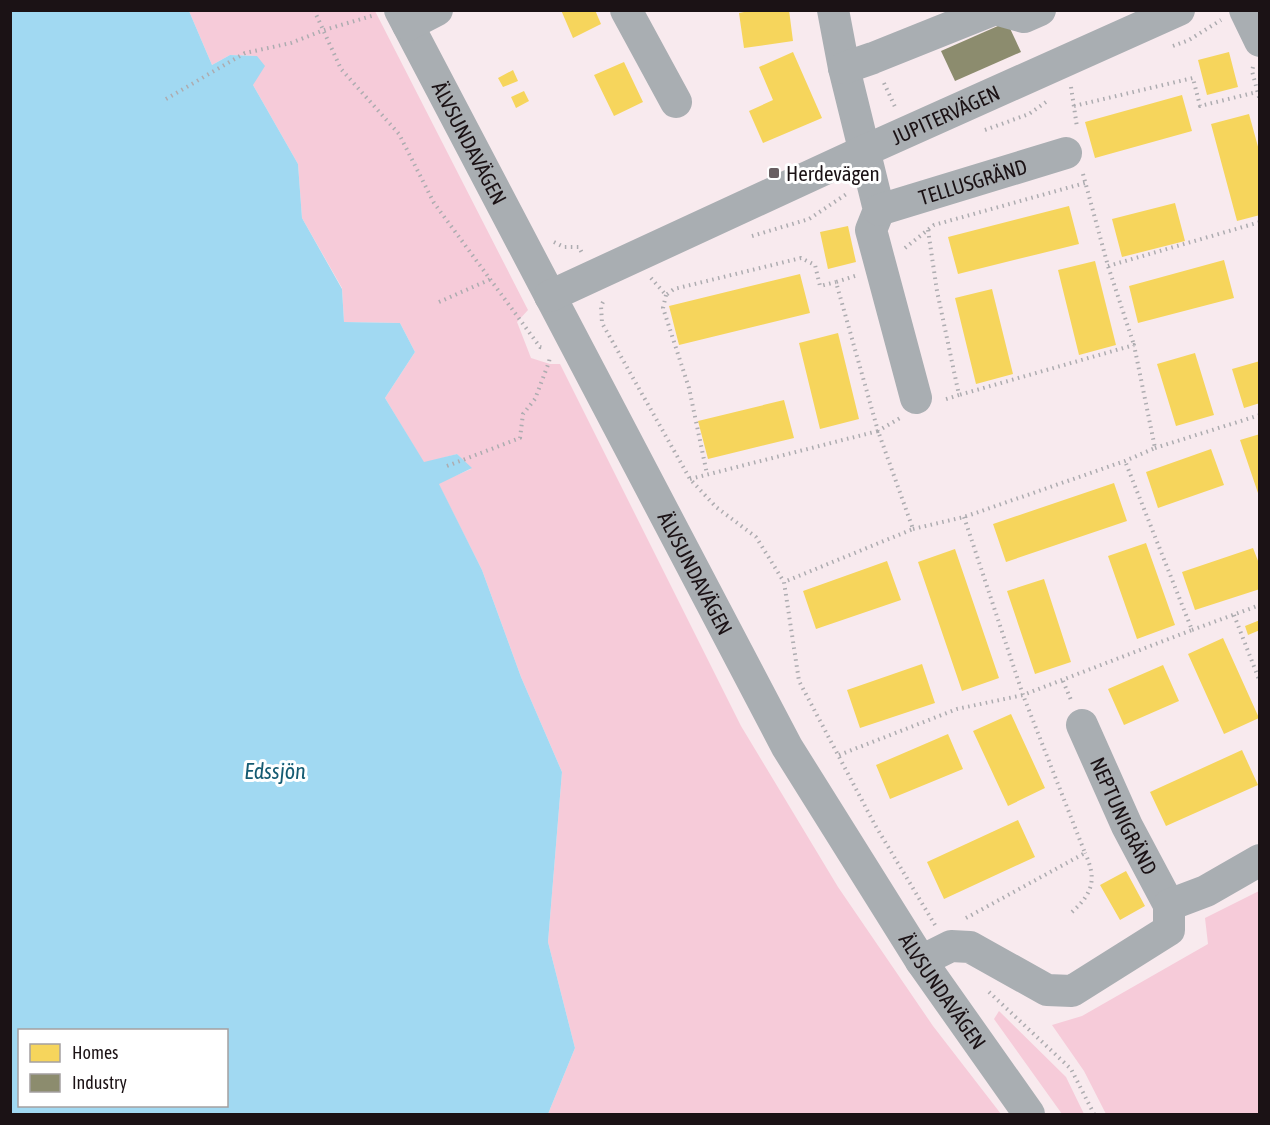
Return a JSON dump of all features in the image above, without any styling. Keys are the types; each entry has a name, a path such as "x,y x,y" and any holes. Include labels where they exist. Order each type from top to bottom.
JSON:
{"street":[{"path":"396,16 437,10"},
{"path":"626,10 676,102"},
{"path":"833,10 844,68 879,210 871,230 916,398"},
{"path":"844,68 993,10"},
{"path":"999,10 1024,17 1040,10"},
{"name":"JUPITERVÄGEN","path":"550,296 1179,10"},
{"path":"1245,10 1260,41"},
{"name":"ÄLVSUNDAVÄGEN","path":"396,16 550,296 561,344 787,747 921,961 1029,1114"},
{"name":"TELLUSGRÄND","path":"879,210 1073,151"},
{"name":"NEPTUNIGRÄND","path":"1082,725 1127,826 1169,905"},
{"path":"921,961 956,933 970,946 1047,990 1072,991 1169,930 1169,905 1206,891 1260,861"}],"path":[{"path":"314,10 341,69 399,134 434,203 540,347 561,344 602,323"},
{"path":"166,99 245,53 291,43 324,30 396,16"},
{"path":"1074,106 1193,78 1200,106 1257,92"},
{"path":"1071,85 1074,106 1073,151 1085,183 1108,266 1134,345 1155,448"},
{"path":"707,474 689,388 663,308 666,295 674,289 801,258 815,265 820,286 836,282 880,268 934,225 1085,183"},
{"path":"1108,266 1260,222"},
{"path":"651,278 666,295"},
{"path":"439,302 491,279"},
{"path":"836,282 878,431 913,530"},
{"path":"606,298 601,306 602,323 690,479 716,507 756,537 784,582 799,681 875,825 939,932 956,933 1085,853"},
{"path":"447,466 520,438 522,414 535,399 549,362 561,344"},
{"path":"959,395 1134,345"},
{"path":"784,582 913,530 964,517 1155,448 1260,415"},
{"path":"690,479 878,431"},
{"path":"1125,460 1192,630"},
{"path":"964,517 1023,695 1092,868 1092,883 1086,899 1072,912"},
{"path":"839,755 957,709 1023,695 1260,605"},
{"path":"1234,615 1260,682"},
{"path":"984,987 1071,1069 1094,1114"}],"shaded area":[{"path":"189,11 375,11 528,310 517,322 531,358 550,364 560,364 741,726 838,887 933,1026 1001,1114 548,1114 575,1048 548,942 562,772 521,677 482,570 438,483 471,469 457,454 424,463 385,398 415,352 400,323 344,322 342,288 302,218 298,164 253,85 257,56 230,55 212,65"},
{"path":"1259,891 1259,1114 1106,1114 1084,1071 1052,1025 1082,1016 1208,944 1205,918"},
{"path":"999,1011 1066,1077 1084,1114 1062,1114 994,1019"}],"water":[{"name":"Edssjön","path":"10,11 189,11 212,65 230,55 257,56 265,66 253,85 298,164 302,218 342,289 344,322 400,323 415,352 385,398 424,462 457,454 472,468 439,484 482,570 521,677 562,772 548,942 575,1048 548,1114 11,1114"}],"building: Homes":[{"path":"561,10 595,10 601,24 573,38"},
{"path":"754,10 789,10 793,41 744,48 739,13"},
{"path":"793,52 822,118 763,143 749,111 773,100 759,67"},
{"path":"1229,52 1238,87 1207,95 1198,60"},
{"path":"624,62 643,102 614,116 594,75"},
{"path":"513,70 518,81 503,87 498,78"},
{"path":"524,91 529,101 516,108 511,97"},
{"path":"1182,95 1192,131 1095,158 1085,122"},
{"path":"1249,114 1260,154 1260,215 1237,221 1211,124"},
{"path":"1175,203 1185,241 1122,257 1112,219"},
{"path":"1069,206 1079,244 958,274 948,237"},
{"path":"848,226 856,262 828,269 820,232"},
{"path":"1224,260 1234,298 1138,323 1129,286"},
{"path":"1095,261 1116,345 1079,355 1058,270"},
{"path":"800,274 810,313 679,345 669,306"},
{"path":"992,289 1013,374 976,384 955,298"},
{"path":"838,333 859,419 820,429 799,343"},
{"path":"1195,353 1214,415 1176,426 1157,364"},
{"path":"1260,361 1260,403 1244,408 1232,369"},
{"path":"784,400 794,438 708,459 698,421"},
{"path":"1260,434 1260,496 1259,496 1240,440"},
{"path":"1211,449 1224,485 1158,508 1146,472"},
{"path":"1114,483 1127,521 1006,562 993,524"},
{"path":"1146,543 1175,625 1137,639 1108,556"},
{"path":"1253,548 1260,566 1260,589 1195,610 1182,572"},
{"path":"955,549 999,678 962,691 918,562"},
{"path":"887,561 901,600 816,629 803,591"},
{"path":"1044,579 1071,662 1035,674 1007,591"},
{"path":"1260,620 1260,630 1248,635 1245,626"},
{"path":"1223,638 1259,718 1224,734 1188,654"},
{"path":"922,664 935,703 860,728 847,690"},
{"path":"1163,665 1179,701 1124,725 1108,689"},
{"path":"1011,714 1045,788 1008,806 973,731"},
{"path":"948,734 963,769 890,799 876,765"},
{"path":"1242,750 1258,785 1166,826 1150,792"},
{"path":"1018,820 1035,857 944,899 927,862"},
{"path":"1126,871 1145,906 1120,920 1100,885"}],"building: Industry":[{"path":"1007,22 1021,52 955,81 941,51"}],"place":[{"name":"Herdevägen","path":"774,173"}]}
